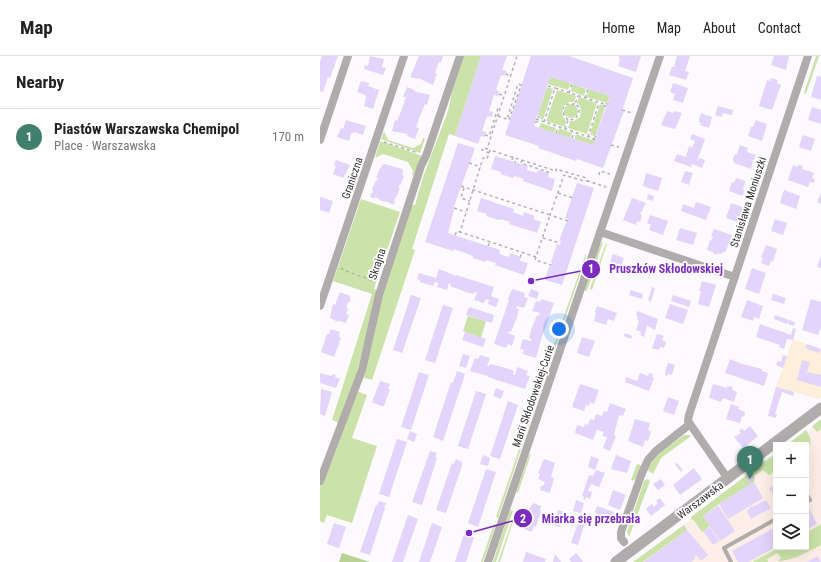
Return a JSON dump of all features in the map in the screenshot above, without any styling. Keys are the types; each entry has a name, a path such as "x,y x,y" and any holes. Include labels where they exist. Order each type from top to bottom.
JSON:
{"street":[{"path":"320,140 348,56"},
{"name":"Graniczna","path":"320,306 404,56"},
{"name":"Skrajna","path":"320,481 362,370 382,284 421,166 426,156 460,56"},
{"name":"Marii Skłodowskiej-Curie","path":"488,562 660,56"},
{"name":"Stanisława Moniuszki","path":"690,424 688,421 689,415 808,56"},
{"path":"600,232 735,277"},
{"name":"Warszawska","path":"780,442 821,408"},
{"path":"624,542 622,532 646,463 653,454 690,424 728,479"},
{"name":"Warszawska","path":"616,562 773,448"}],"lane":[{"path":"731,562 724,548 773,521"}],"path":[{"path":"489,153 482,150 483,148 487,149 498,108 500,108 517,56"},
{"path":"506,74 511,76"},
{"path":"518,84 521,85 509,120 507,119 518,84"},
{"path":"569,93 572,84"},
{"path":"548,85 606,105"},
{"path":"544,122 555,88"},
{"path":"585,98 588,89"},
{"path":"499,94 504,96"},
{"path":"575,104 578,96"},
{"path":"588,137 599,103"},
{"path":"567,104 575,104 579,107 579,113 575,119 568,120 564,115 563,108 567,104"},
{"path":"622,110 629,112"},
{"path":"492,114 507,119"},
{"path":"486,135 489,136 496,116"},
{"path":"537,116 539,117 537,120 595,139"},
{"path":"565,129 568,120"},
{"path":"556,133 558,127"},
{"path":"572,138 574,132"},
{"path":"376,139 426,156"},
{"path":"611,145 619,147"},
{"path":"460,232 480,167 484,158 487,159 490,150 556,171 556,169 586,178 588,181"},
{"path":"513,157 512,160 516,162"},
{"path":"522,160 521,163 548,173"},
{"path":"469,163 480,167"},
{"path":"599,175 600,171 610,174"},
{"path":"536,257 564,175 584,182 588,181 606,187"},
{"path":"461,186 568,221"},
{"path":"464,187 461,198 470,201"},
{"path":"558,193 573,198"},
{"path":"454,208 466,212"},
{"path":"455,236 457,231 536,257 536,260 552,265"},
{"path":"543,238 560,243"},
{"path":"488,246 490,242"},
{"path":"520,257 522,252"},
{"path":"334,264 346,271 382,284"}],"shaded area":[{"path":"793,339 821,349 821,397 818,399 776,387"},
{"path":"821,421 821,562 633,562 746,480 773,458 773,550 809,550 809,442 793,442"}],"green space":[{"path":"464,56 481,56 455,136 449,134 412,249 415,250 372,380 364,378 380,301 410,205 415,205 423,177 448,111 452,92"},
{"path":"816,56 819,56 806,94 804,93"},
{"path":"550,77 571,83 568,90 548,84"},
{"path":"573,84 586,89 584,96 571,91"},
{"path":"547,87 553,89 543,120 540,119 541,116 538,115"},
{"path":"589,89 610,96 607,103 586,97"},
{"path":"557,90 576,96 574,102 568,102 562,108 563,117 566,120 565,127 546,121"},
{"path":"579,97 597,103 587,134 568,128 570,121 574,121 580,117 581,111 577,103"},
{"path":"568,104 574,104 578,108 578,114 574,118 568,118 564,114 564,108"},
{"path":"600,104 605,107 596,137 590,134"},
{"path":"541,123 556,128 554,133 539,128"},
{"path":"559,128 572,133 570,138 557,134"},
{"path":"384,131 388,140 413,148 421,144 423,138 425,139 420,153 381,139"},
{"path":"576,134 595,141 593,145 574,139"},
{"path":"380,141 422,156 413,176 413,171 408,162 383,154 375,158"},
{"path":"361,199 400,212 374,289 378,290 357,372 339,423 332,420 372,294 333,281"},
{"path":"602,242 587,291 584,290 600,245"},
{"path":"606,243 607,244 592,290 590,289"},
{"path":"586,253 586,257 550,363 547,365"},
{"path":"468,316 486,321 481,338 463,331"},
{"path":"543,379 543,383 498,518 496,517"},
{"path":"357,391 367,395 352,438 377,446 352,523 327,515 324,523 320,521 320,487 338,445"},
{"path":"821,419 821,429 817,432 812,426"},
{"path":"806,430 811,442 809,445 809,442 791,442"},
{"path":"684,435 691,436 661,458 653,474 648,470 654,459 668,446"},
{"path":"531,454 518,493 516,492 529,455"},
{"path":"772,456 773,457 773,473 769,475 763,470 754,476 754,482 703,516 710,526 702,532 693,519 691,520 691,517"},
{"path":"637,464 641,465 636,479 632,481 631,480"},
{"path":"647,479 650,481 629,537 627,532 644,481"},
{"path":"510,510 513,511 496,562 493,562"},
{"path":"515,512 500,562 498,562"},
{"path":"494,524 496,525 483,562 481,562"},
{"path":"821,524 821,545 800,556 788,560 778,561 781,558 778,553 767,559 768,562 752,562 774,550 809,550 809,531"},
{"path":"684,525 687,530 643,562 633,562"},
{"path":"342,553 370,562 339,562"}],"building":[{"path":"322,56 338,56 323,92 320,91 320,62"},
{"path":"370,56 384,59 382,67 386,68 383,75 364,69 365,65 368,66"},
{"path":"419,56 443,56 435,73 437,74 433,85 418,78 410,77"},
{"path":"481,56 507,56 502,70 507,71 505,76 501,75 496,90 499,91 498,96 494,95 489,111 493,112 492,117 487,116 482,131 486,132 485,137 481,136 478,144 455,136"},
{"path":"531,56 569,56 633,78 622,111 624,111 603,168 577,159 576,161 538,148 539,146 505,135","holes":["550,77 610,96 593,145 534,126"]},
{"path":"619,56 641,56 636,72 618,66 620,59"},
{"path":"677,56 690,56 685,71 689,72 686,80 669,75 672,67 674,67"},
{"path":"774,56 789,56 786,70 771,65"},
{"path":"817,76 821,77 821,100 811,97"},
{"path":"771,78 778,80 777,83 781,85 772,110 759,106 767,80 770,81"},
{"path":"361,81 369,83 368,86 379,90 373,109 364,106 366,98 365,95 357,92"},
{"path":"673,83 688,88 683,103 673,100 675,94 670,92"},
{"path":"407,87 415,90 414,91 430,95 427,105 425,104 416,127 419,128 415,139 407,136 408,134 392,131 395,120 397,121 402,109 406,97 403,97"},
{"path":"718,106 733,110 732,115 723,113 722,117 715,115"},
{"path":"812,107 821,110 821,124 808,120"},
{"path":"667,111 682,113 675,129 661,125"},
{"path":"701,113 712,117 709,128 700,125 701,123 699,120"},
{"path":"346,120 366,126 363,135 354,132 351,134 349,141 337,137 341,128 343,129"},
{"path":"756,120 767,124 762,141 748,136 751,127 753,127"},
{"path":"692,134 705,139 697,161 699,158 705,160 702,168 692,164 691,167 674,161 677,154 686,157 689,146 692,148 695,141 690,139"},
{"path":"803,135 815,139 811,151 799,147"},
{"path":"458,143 475,148 453,209 448,233 500,250 499,254 509,257 510,253 521,257 520,261 528,263 524,275 495,265 496,263 486,260 485,262 473,258 473,256 454,249 453,251 425,242"},
{"path":"740,145 748,148 747,152 756,155 751,169 734,163 734,155 737,154"},
{"path":"495,156 528,166 527,170 537,173 538,170 549,173 548,177 555,179 552,191 523,181 524,179 514,176 513,178 500,174 501,172 491,169"},
{"path":"336,160 350,165 343,178 333,174 336,166 334,165"},
{"path":"385,164 402,169 402,175 404,176 400,186 399,185 398,188 400,188 395,198 394,205 379,200 375,197 375,199 370,197 371,193 373,193 372,190 376,180 377,181 378,178 376,178 380,168"},
{"path":"793,165 797,167 798,165 803,166 802,169 814,173 812,178 815,179 814,183 810,182 808,187 788,180"},
{"path":"685,171 693,173 689,185 681,182"},
{"path":"646,173 662,178 658,191 643,186"},
{"path":"736,178 745,181 743,196 729,191 732,182 734,183"},
{"path":"577,183 594,188 562,285 545,280 549,266 551,267 551,262 557,244 560,245 561,241 559,241 568,219 565,218"},
{"path":"784,190 800,196 796,209 780,203"},
{"path":"821,193 821,204 817,202"},
{"path":"648,194 654,196 653,201 647,199"},
{"path":"320,197 333,201 329,213 320,210"},
{"path":"481,198 514,209 513,212 523,216 524,212 535,216 533,219 541,222 537,233 509,224 510,222 486,216 487,214 477,211"},
{"path":"632,198 646,203 640,214 642,215 640,222 637,221 636,225 623,220"},
{"path":"696,202 711,207 706,220 681,211 683,204 694,208"},
{"path":"731,203 745,208 740,223 726,218"},
{"path":"650,215 668,221 663,235 649,230 651,225 647,223"},
{"path":"775,219 787,223 783,235 771,231"},
{"path":"680,228 697,233 693,245 676,240"},
{"path":"714,229 732,235 726,251 720,254 717,253 717,255 707,250 710,240 711,241 713,237 711,236"},
{"path":"766,245 777,249 773,262 771,261 769,266 761,263 763,258 761,258"},
{"path":"613,254 624,258 620,270 609,266"},
{"path":"821,256 821,268 817,267"},
{"path":"752,268 766,273 759,294 745,289"},
{"path":"439,269 456,276 494,287 491,296 499,299 496,307 488,304 489,300 486,299 484,303 474,300 477,292 474,294 466,292 450,286 451,284 449,283 447,290 437,287 438,283 435,282 433,286 420,282 420,280 417,279 419,273 436,278"},
{"path":"529,278 535,280 534,284 528,282"},
{"path":"702,281 716,285 709,307 698,304 701,291 699,291"},
{"path":"652,287 655,288 651,302 648,300"},
{"path":"512,289 525,293 524,297 528,298 524,308 517,306 516,308 519,309 517,317 511,332 509,331 508,333 515,336 512,346 508,344 506,348 494,344"},
{"path":"531,289 539,292 537,299 528,296"},
{"path":"631,290 643,294 642,299 629,295"},
{"path":"340,292 350,296 350,302 348,302 346,308 348,309 346,314 349,315 346,323 338,322 330,318 333,304 335,305"},
{"path":"773,294 786,298 784,304 771,300"},
{"path":"411,295 421,298 402,353 393,350"},
{"path":"673,295 691,301 689,307 671,301"},
{"path":"541,299 554,303 536,358 523,354 524,350 520,349 523,339 531,341 529,338 531,330 537,315 539,316 540,313 532,311 536,301 540,302"},
{"path":"811,299 821,302 821,330 820,329 818,335 802,330"},
{"path":"747,300 763,306 759,319 754,317 753,321 741,317"},
{"path":"670,304 688,310 683,324 665,318"},
{"path":"443,305 453,308 435,363 425,360"},
{"path":"597,306 617,313 614,321 608,319 606,325 594,321"},
{"path":"469,307 494,315 492,323 466,315"},
{"path":"637,311 658,319 655,330 646,325 644,337 640,335 641,332 636,330 639,321 637,320 638,316 636,315"},
{"path":"775,315 789,320 787,324 774,319"},
{"path":"789,320 795,322 794,326 788,324"},
{"path":"760,324 791,335 793,328 796,329 793,340 787,339 784,349 779,347 780,345 756,337"},
{"path":"331,329 340,332 339,337 341,338 334,357 321,352 327,334 329,334"},
{"path":"465,332 486,339 483,347 462,340"},
{"path":"625,333 632,336 631,339 624,336"},
{"path":"657,334 664,336 662,340 666,342 664,348 660,347 659,350 652,348"},
{"path":"582,337 595,341 589,357 577,353"},
{"path":"807,344 821,349 819,353 805,348"},
{"path":"463,354 470,356 466,368 459,366"},
{"path":"480,355 490,358 487,366 490,364 506,368 514,371 513,374 515,375 517,367 528,371 526,375 530,376 525,389 470,371 475,358 478,359"},
{"path":"783,355 787,356 783,368 776,365 778,361 781,362"},
{"path":"730,359 762,369 762,371 768,373 764,386 725,373"},
{"path":"802,360 810,362 807,372 821,375 821,387 797,380"},
{"path":"668,363 675,365 672,375 668,374 667,376 665,373"},
{"path":"457,371 465,374 443,441 433,437 451,382 453,383"},
{"path":"419,372 429,375 411,430 401,427"},
{"path":"320,373 332,376 333,374 336,375 335,377 340,379 336,388 320,383"},
{"path":"640,373 648,376 649,373 653,374 652,377 654,378 649,391 625,382 626,377 637,381"},
{"path":"380,381 390,384 388,389 390,389 384,406 372,402"},
{"path":"580,384 599,390 594,404 590,402 589,406 586,405 584,411 572,407"},
{"path":"713,384 727,388 727,386 733,387 732,390 737,392 734,402 723,398 721,402 709,398"},
{"path":"776,387 794,392 793,396 782,392 775,414 777,414 776,418 768,416"},
{"path":"496,388 504,391 501,399 493,396"},
{"path":"321,389 332,392 325,416 320,414"},
{"path":"476,391 486,394 468,449 458,446"},
{"path":"668,397 679,401 674,415 663,411"},
{"path":"508,401 518,405 500,459 490,456"},
{"path":"610,403 626,409 623,416 619,415 614,435 616,436 610,451 603,448 607,437 602,436 604,432 597,430 593,440 575,433 577,425 584,427 585,424 588,425 590,419 594,420 596,414 602,416 604,411 607,412"},
{"path":"731,404 739,407 738,409 745,412 740,423 726,419"},
{"path":"635,419 650,423 648,430 651,432 648,441 645,440 643,447 628,441"},
{"path":"750,426 758,436 743,448 734,437 741,433 739,431 742,428 744,431"},
{"path":"410,431 417,434 414,442 407,439"},
{"path":"397,439 407,442 389,497 379,494"},
{"path":"430,451 437,453 435,457 437,458 422,505 412,502"},
{"path":"483,455 490,458 488,466 480,464"},
{"path":"616,455 631,461 627,473 611,469"},
{"path":"591,456 599,459 595,470 588,467"},
{"path":"456,459 462,462 462,466 446,513 436,510 452,463 454,464"},
{"path":"544,459 555,463 551,477 554,478 550,493 540,490 541,486 543,486 545,482 538,479 540,474 538,473"},
{"path":"677,463 683,470 681,472 675,464"},
{"path":"694,468 702,479 680,495 673,485"},
{"path":"486,469 496,472 478,527 468,523"},
{"path":"596,470 605,473 599,487 591,484 588,491 592,492 590,499 586,497 585,500 582,496 589,475 593,476"},
{"path":"752,476 754,479 749,483 746,480"},
{"path":"661,479 665,485 658,490 653,484"},
{"path":"754,482 763,498 728,519 719,504"},
{"path":"773,486 773,494 769,488"},
{"path":"613,490 626,495 620,510 608,505"},
{"path":"660,498 665,505 651,516 646,509 652,504 654,507 658,503 656,501"},
{"path":"576,500 584,503 581,513 573,511"},
{"path":"766,500 771,508 751,519 747,511 752,506 753,507"},
{"path":"379,501 386,503 370,555 360,552 376,505"},
{"path":"533,503 541,506 541,511 536,527 534,526 532,532 524,529 526,518 527,519 530,513 528,512"},
{"path":"597,506 614,512 610,524 596,520 598,514 595,512"},
{"path":"718,506 735,531 720,541 703,516"},
{"path":"809,508 817,524 809,528"},
{"path":"558,510 568,513 566,521 562,520 560,527 550,524 552,516 556,517"},
{"path":"582,512 590,514 587,523 585,522 578,545 571,543"},
{"path":"408,515 418,519 403,562 392,562"},
{"path":"334,523 346,527 339,548 327,544"},
{"path":"432,523 442,527 430,562 419,562"},
{"path":"710,527 719,541 713,545 703,531"},
{"path":"773,529 773,549 748,562 738,562 732,551"},
{"path":"466,530 473,533 472,537 474,537 466,562 455,562 464,534"},
{"path":"687,530 708,555 701,561 696,555 694,557 695,559 691,562 644,562"},
{"path":"526,552 546,559 545,562 523,562"},
{"path":"576,553 583,562 571,562 569,559"},
{"path":"555,554 561,562 553,562"},
{"path":"818,556 821,562 807,562"}],"place":[{"name":"Pruszków Skłodowskiej","path":"531,281"},
{"name":"Piastów Warszawska Chemipol","path":"750,479"},
{"name":"Miarka się przebrała","path":"469,533"}]}
